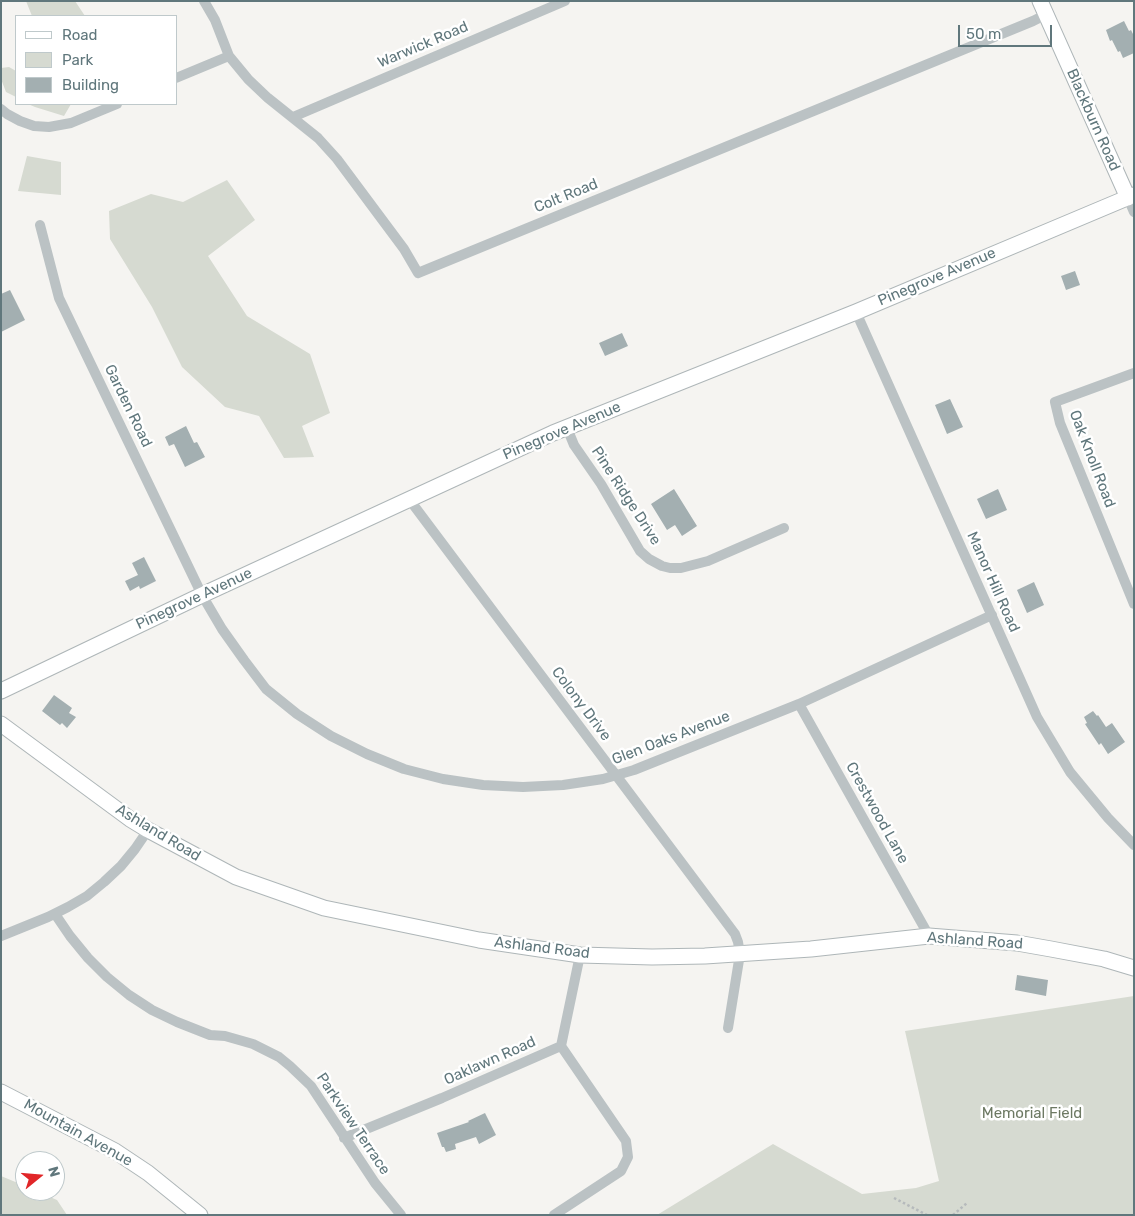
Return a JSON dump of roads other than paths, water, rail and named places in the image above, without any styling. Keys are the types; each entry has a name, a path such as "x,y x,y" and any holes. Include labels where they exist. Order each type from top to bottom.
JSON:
{"street":[{"name":"Colt Road","path":"204,1 229,56 248,79 268,98 318,138 337,159 404,249 418,273 1033,21 1043,8"},
{"name":"Warwick Road","path":"293,117 565,1"},
{"name":"Blackburn Road","path":"1043,8 1131,196 1134,212"},
{"path":"178,77 229,56"},
{"path":"1,109 20,121 34,126 49,127 71,123 115,105"},
{"name":"Pinegrove Avenue","path":"1,691 202,595 567,428 856,312 1131,196"},
{"name":"Garden Road","path":"40,225 59,298 202,595"},
{"name":"Manor Hill Road","path":"856,312 1037,717 1070,772 1134,846"},
{"name":"Oak Knoll Road","path":"1134,373 1056,402 1060,422 1134,604"},
{"name":"Pine Ridge Drive","path":"567,428 574,445 602,484 640,551 648,559 662,566 681,568 708,561 784,528"},
{"name":"Colony Drive","path":"409,499 735,934 740,954"},
{"name":"Glen Oaks Avenue","path":"202,595 222,628 266,689 297,714 331,736 366,754 404,769 443,779 483,785 523,787 563,785 602,779 634,770 799,704 992,615"},
{"name":"Crestwood Lane","path":"799,704 929,936"},
{"name":"Ashland Road","path":"1,724 130,819 148,830 236,877 324,908 479,940 580,955 652,957 740,954 811,949 929,936 1017,943 1051,948 1104,959 1134,968"},
{"path":"1,936 55,914 87,896 120,866 148,830"},
{"name":"Parkview Terrace","path":"55,914 88,958 107,977 136,1000 177,1022 210,1034 253,1044 279,1057 290,1066 311,1086 320,1098 344,1138 375,1183 401,1215"},
{"path":"728,1028 740,954"},
{"path":"554,1215 620,1171 628,1157 626,1141 561,1046 580,955"},
{"name":"Oaklawn Road","path":"344,1138 561,1046"},
{"name":"Mountain Avenue","path":"1,1092 115,1151 148,1173 200,1215"}],"park label":[{"name":"Memorial Field","path":"1032,1114"}]}
